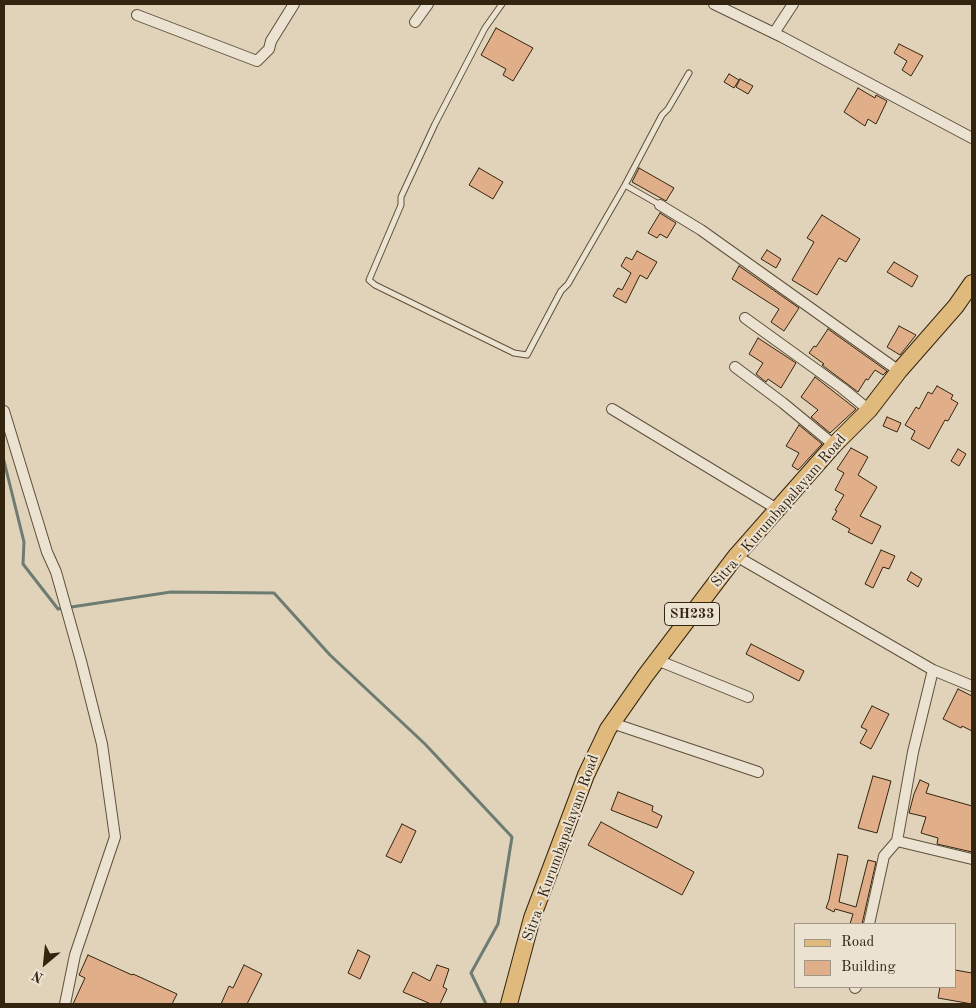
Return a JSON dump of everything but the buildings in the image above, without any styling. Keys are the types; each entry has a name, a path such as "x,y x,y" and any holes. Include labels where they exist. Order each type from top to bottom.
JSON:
{"main road":[{"name":"Sitra - Kurumbapalayam Road","path":"509,1003 532,918 586,775 612,723 736,556 834,446 869,410 899,371 956,306 972,283"}],"street":[{"path":"137,15 257,61 269,49 271,41 294,4"},
{"path":"415,22 428,4"},
{"path":"714,4 774,33 972,138"},
{"path":"774,33 793,4"},
{"path":"660,205 701,230 899,371"},
{"path":"745,318 842,388 869,410"},
{"path":"735,367 783,403 834,446"},
{"path":"612,409 777,510"},
{"path":"4,411 47,552 56,572 81,661 102,744 115,837 75,955 65,1004"},
{"path":"736,556 933,670 972,686"},
{"path":"658,660 748,697"},
{"path":"869,923 884,856 898,841 913,752 933,670"},
{"path":"612,723 758,772"},
{"path":"898,841 972,859"}],"lane":[{"path":"502,4 485,28 434,124 401,197 401,205 369,280 375,285 514,353 527,355 561,292 568,284 625,185 662,115 668,109 689,73"},
{"path":"625,185 660,205"}],"waterway":[{"path":"4,461 24,542 23,564 58,609 171,592 274,593 330,655 425,744 512,837 498,924 471,973 486,1004"}]}
